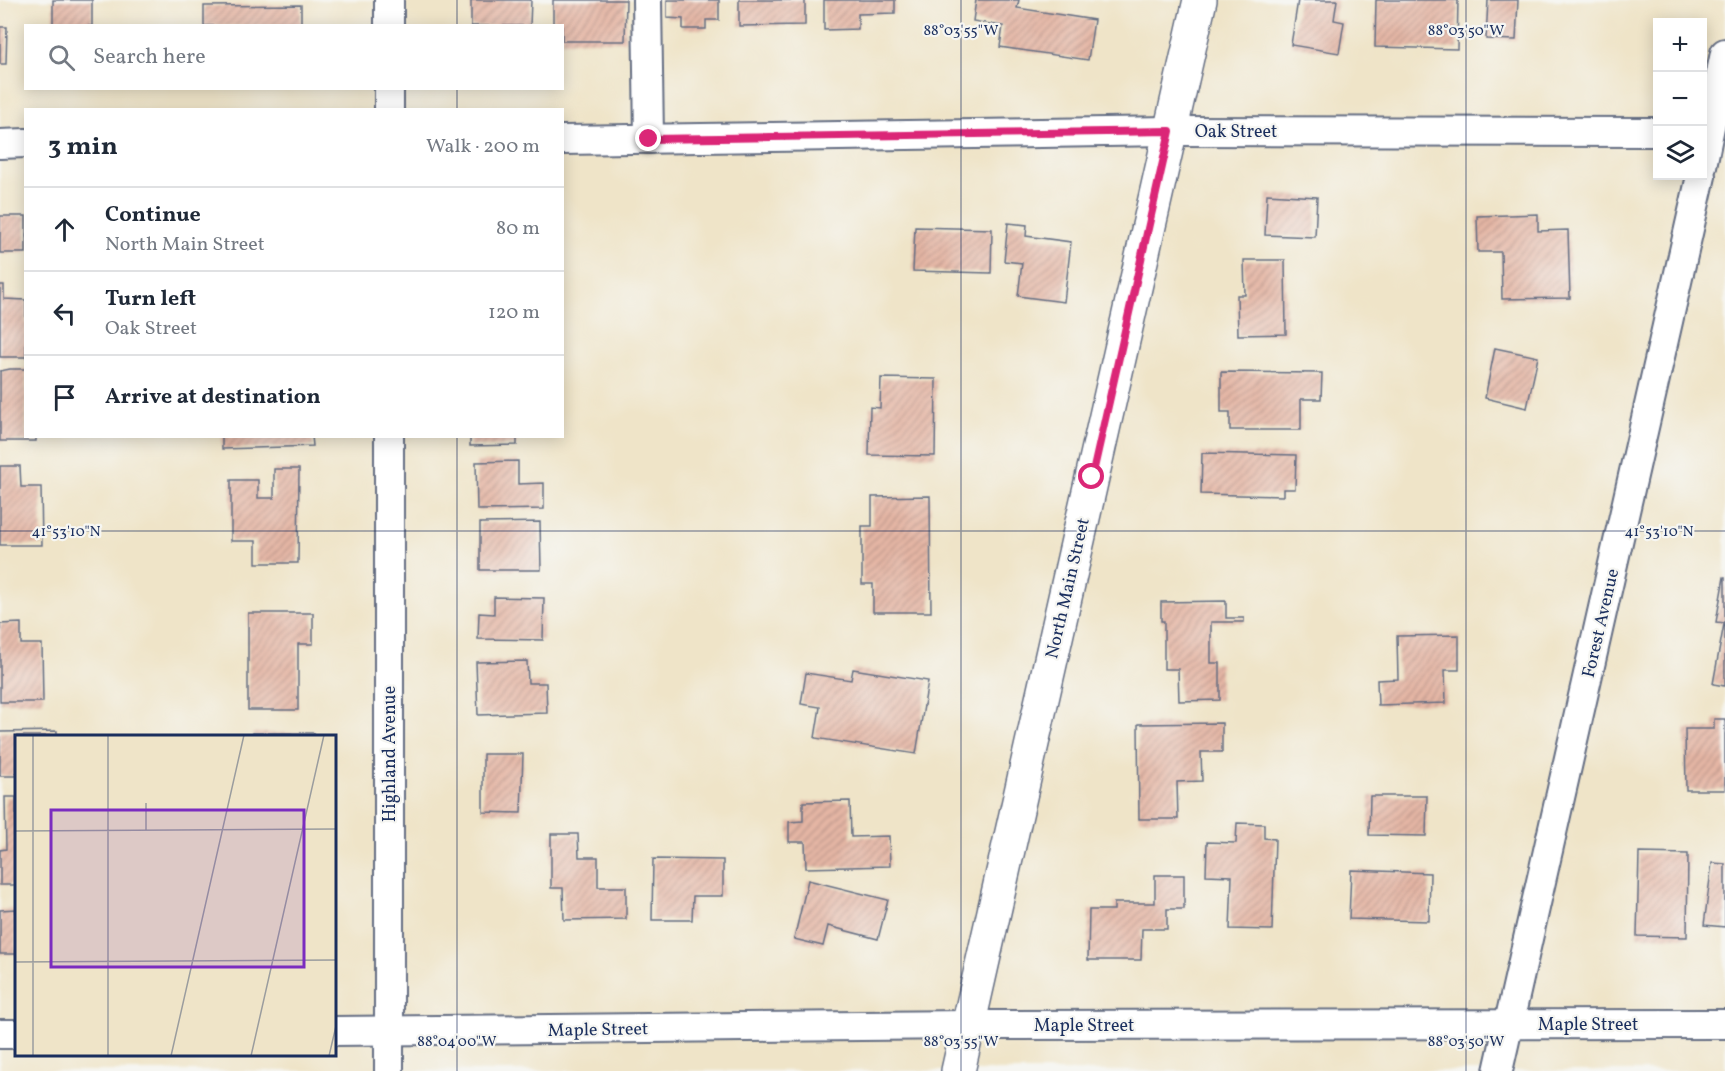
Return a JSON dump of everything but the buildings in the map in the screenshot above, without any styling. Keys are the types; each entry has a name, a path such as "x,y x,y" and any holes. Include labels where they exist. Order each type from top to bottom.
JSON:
{"street":[{"path":"389,0 389,24"},
{"path":"647,0 649,139"},
{"name":"North Main Street","path":"958,1071 1200,0"},
{"path":"1707,149 1712,132 1725,52"},
{"path":"389,90 389,108"},
{"name":"Oak Street","path":"564,140 1170,131 1653,132"},
{"path":"0,144 24,143"},
{"name":"Forest Avenue","path":"1498,1071 1700,180"},
{"name":"Highland Avenue","path":"389,438 389,1071"},
{"name":"Maple Street","path":"336,1031 969,1025 1725,1024"}],"route":[{"path":"649,139 1170,131 1092,477"}]}
